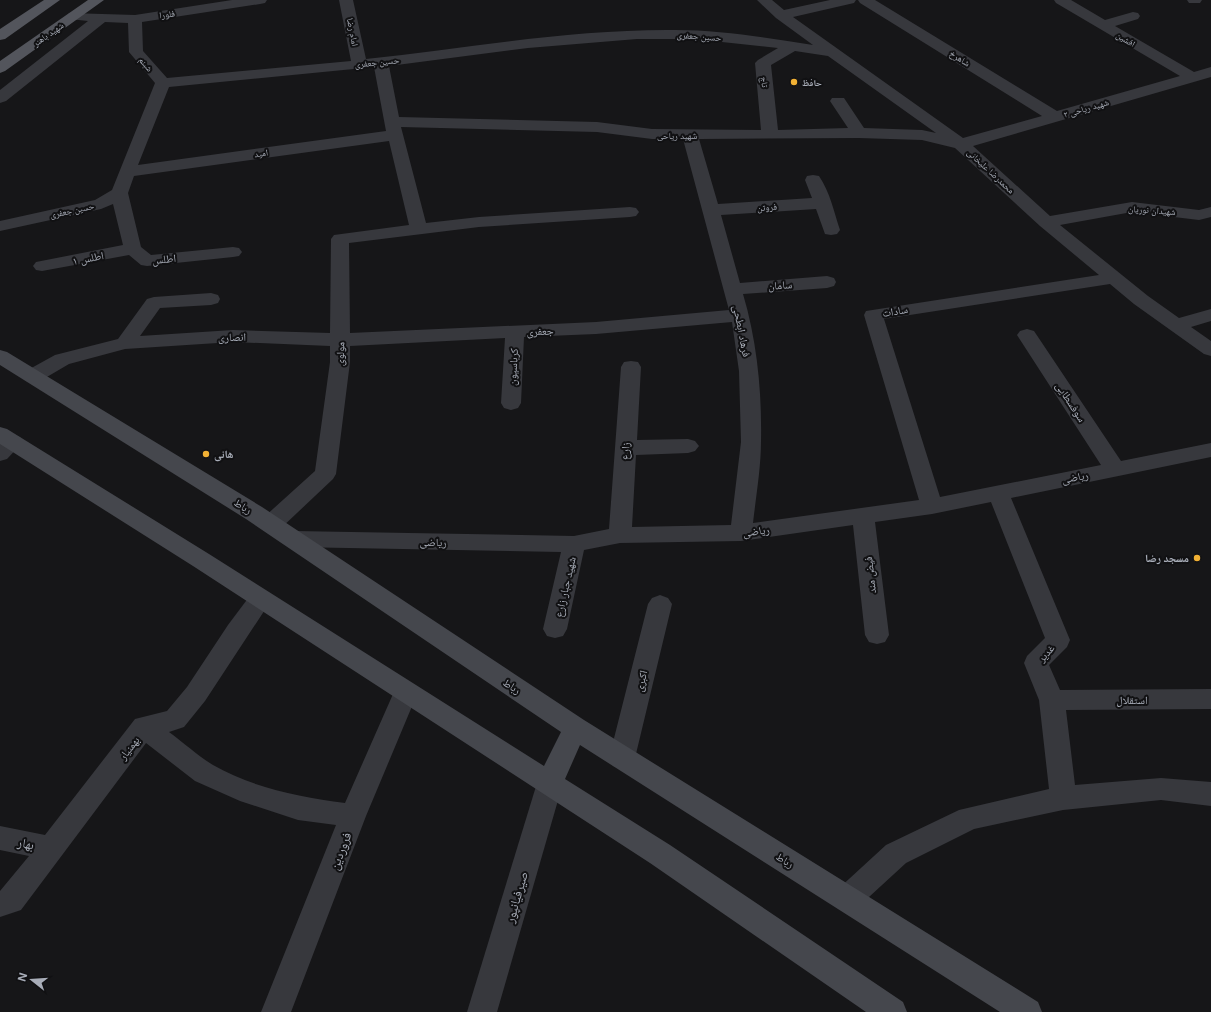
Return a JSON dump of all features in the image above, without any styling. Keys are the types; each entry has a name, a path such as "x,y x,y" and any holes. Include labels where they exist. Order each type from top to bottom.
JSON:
{"main road":[{"path":"0,36 53,0"},
{"name":"شهید باهنر","path":"0,68 97,0"},
{"name":"رباط","path":"0,356 271,524 575,728 1026,1012"},
{"path":"4,444 201,560 260,600 550,783 660,854 892,1012"},
{"path":"550,783 575,728"}],"street":[{"name":"فلورا","path":"74,16 135,19 260,0"},
{"name":"امام رضا","path":"346,0 359,64"},
{"name":"محمدرضا علیخانی","path":"764,0 781,15 961,144 1046,222 1115,278 1211,350"},
{"path":"781,15 849,0"},
{"name":"شاهرخ","path":"865,0 1055,117"},
{"name":"افشین","path":"1061,0 1192,77"},
{"path":"1103,25 1133,16"},
{"path":"0,98 101,18"},
{"name":"شبنم","path":"135,19 136,52 163,83"},
{"name":"حسین جعفری","path":"163,83 381,62 510,45 592,37 676,34 746,40 832,52"},
{"name":"تاج","path":"770,136 763,63 793,46"},
{"path":"381,62 393,128 419,230"},
{"name":"شهید ریاحی ۲","path":"961,144 1211,72"},
{"path":"133,249 119,193 163,83"},
{"path":"838,101 859,133"},
{"name":"شهید ریاحی","path":"393,128 597,127 652,134 770,136 859,133 922,135 961,144"},
{"name":"امید","path":"127,172 393,128"},
{"name":"فرهاد ابطحی","path":"690,135 740,315 750,371 751,442 741,533"},
{"path":"813,180 824,203 831,230"},
{"name":"حسین جعفری","path":"0,226 101,204 119,193"},
{"name":"فروتن","path":"711,210 824,203"},
{"name":"شهیدان نوریان","path":"1046,222 1132,207 1199,215 1211,212"},
{"name":"مولوی","path":"271,524 325,474 340,362 340,239 479,222 630,212"},
{"name":"اطلس","path":"133,249 147,261 233,252"},
{"name":"اطلس ۱","path":"42,266 133,249"},
{"name":"سادات","path":"932,506 873,315 1115,278"},
{"name":"سامان","path":"732,289 827,282"},
{"path":"124,343 154,303 212,299"},
{"name":"جعفری","path":"340,340 596,328 740,315"},
{"path":"1176,325 1211,315"},
{"name":"کرباسیون","path":"511,403 515,332"},
{"name":"انصاری","path":"33,376 62,359 124,343 233,336 340,340"},
{"name":"سوفسطایی","path":"1027,336 1115,469"},
{"name":"زارع","path":"620,535 631,367"},
{"path":"626,448 688,446"},
{"name":"ریاضی","path":"294,539 574,544 620,535 741,533 932,506 1211,450"},
{"name":"غدیر","path":"998,493 1058,640 1036,663 1052,700 1063,798"},
{"name":"فیض مند","path":"863,516 877,635"},
{"name":"شهید جبار زارع","path":"555,629 574,544"},
{"name":"بهمنیار","path":"0,904 11,901 144,727 175,720 196,694 236,632 260,600"},
{"name":"اکبری","path":"622,758 660,604"},
{"name":"فروردین","path":"276,1012 353,816 406,692"},
{"name":"استقلال","path":"1052,700 1211,699"},
{"path":"144,727 204,772 249,793 298,808 353,816"},
{"name":"صیرفیانپور","path":"482,1012 550,783"},
{"path":"847,899 896,854 969,818 1063,798 1161,789 1211,794"},
{"name":"بهار","path":"0,838 51,848"}],"place":[{"name":"حافظ","path":"794,82"},
{"name":"هانی","path":"206,454"},
{"name":"مسجد رضا","path":"1197,558"}]}
